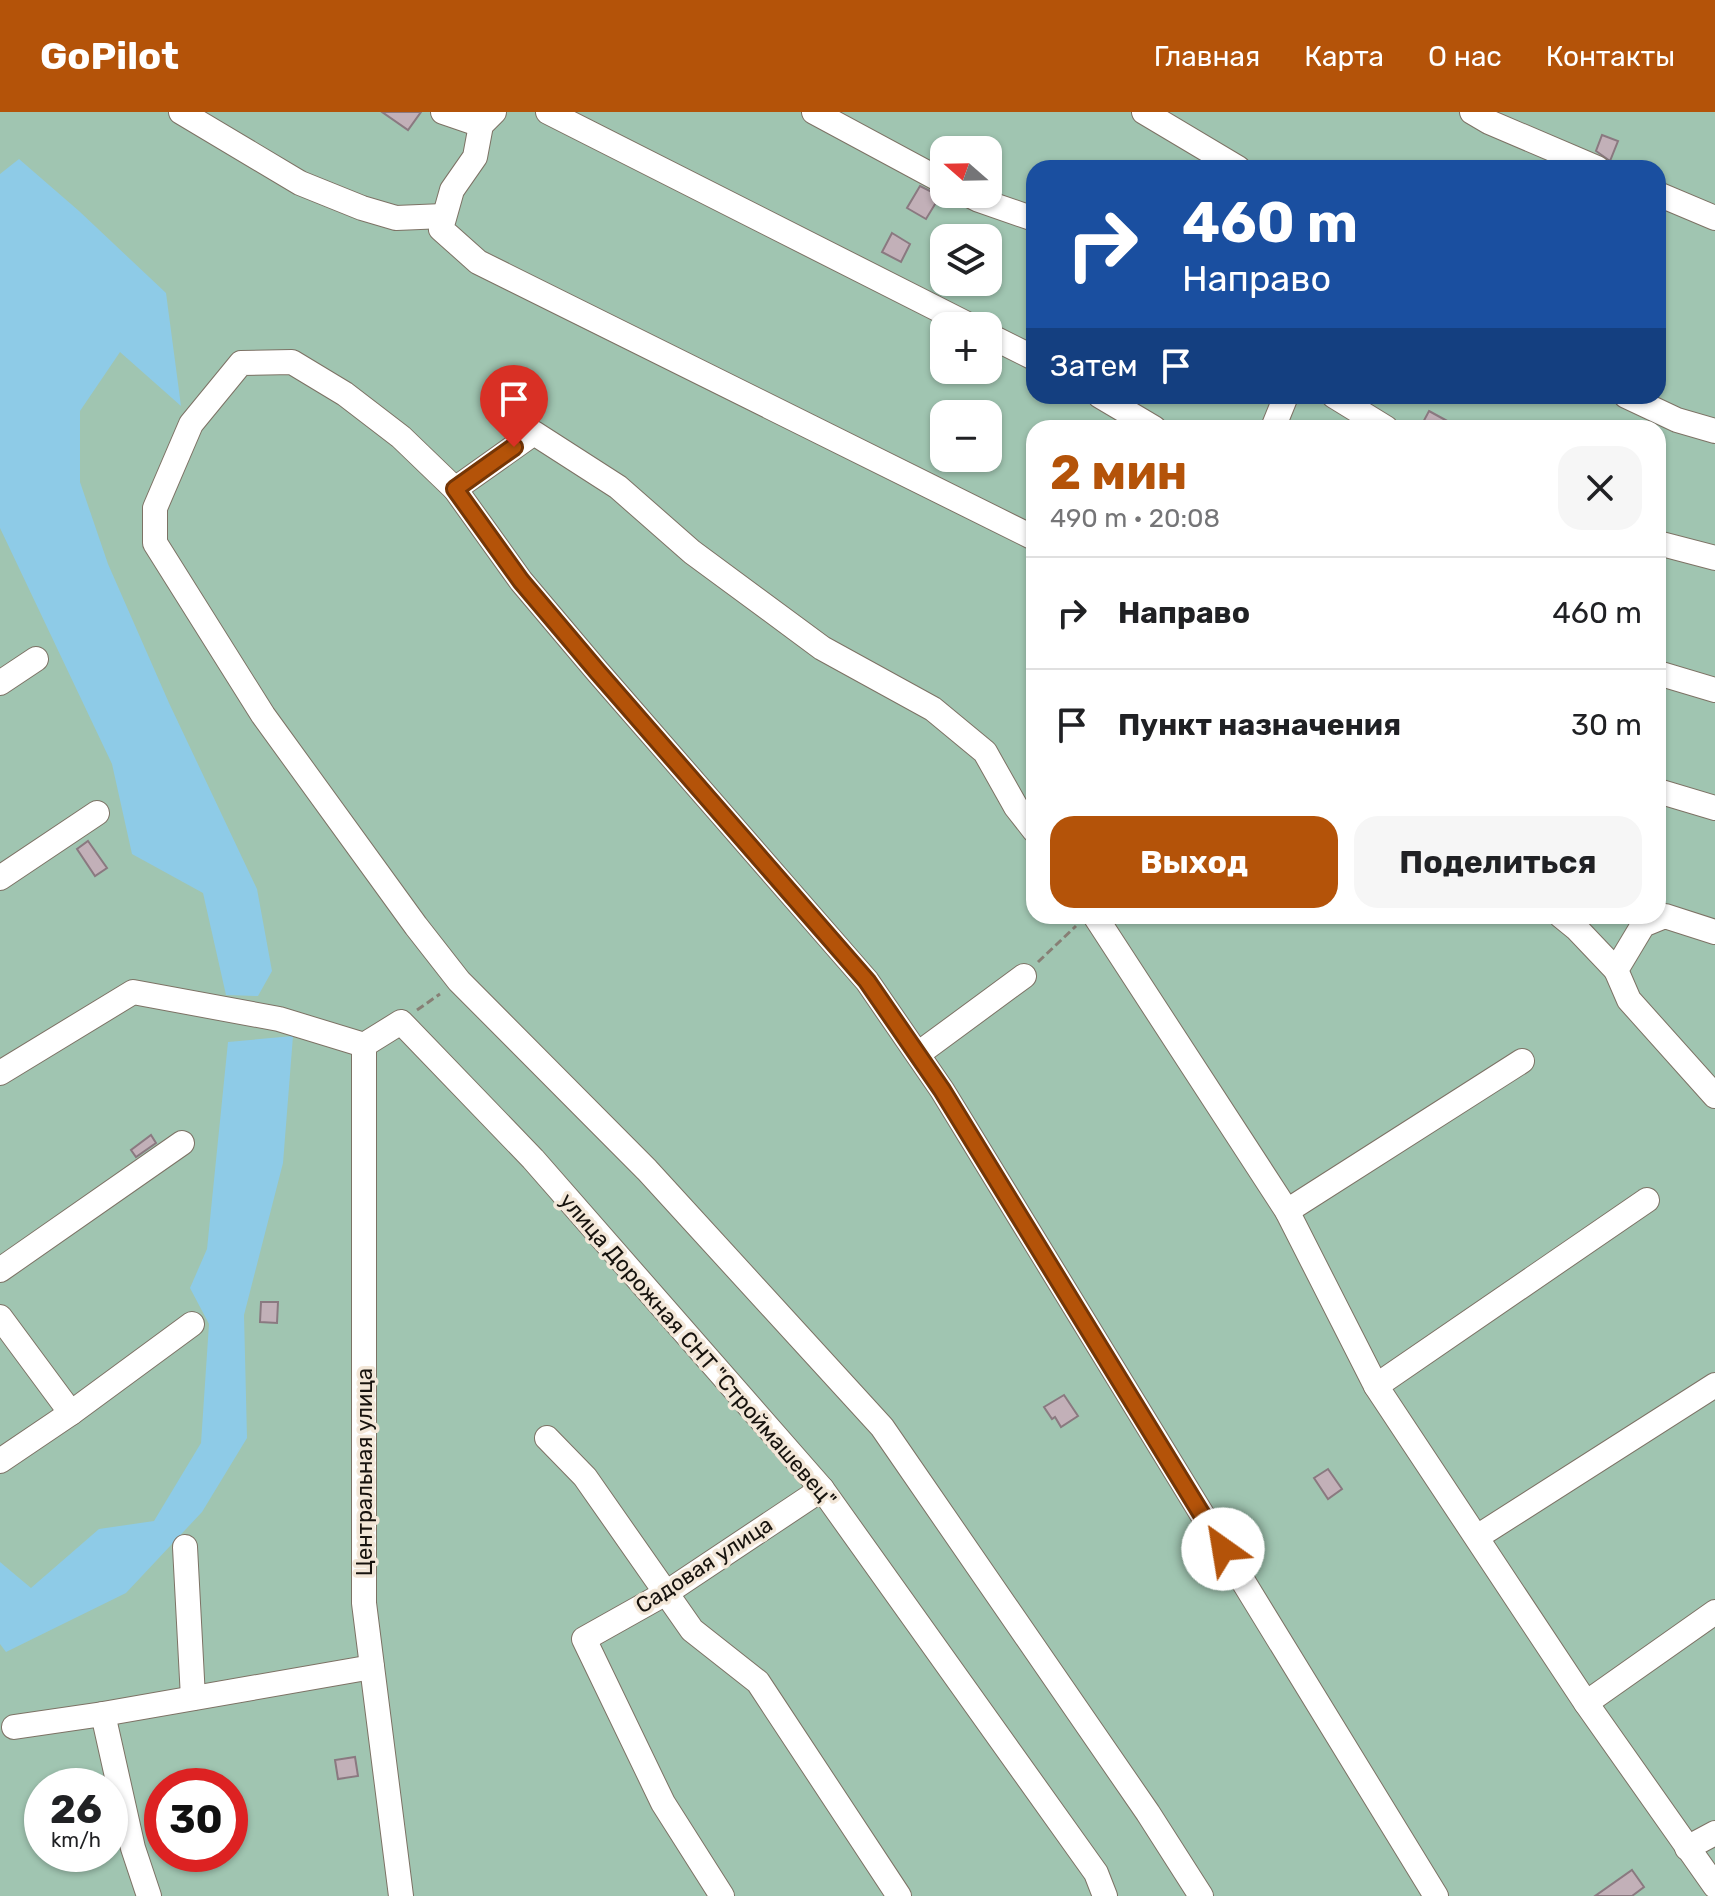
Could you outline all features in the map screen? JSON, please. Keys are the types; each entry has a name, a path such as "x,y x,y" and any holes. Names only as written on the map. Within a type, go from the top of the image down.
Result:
{"street":[{"path":"181,112 300,183 362,208 396,218 444,216"},
{"path":"443,112 487,119 475,157 452,190 441,229 478,262 1026,534"},
{"path":"548,112 943,312"},
{"path":"814,112 930,174"},
{"path":"1144,112 1225,160"},
{"path":"1486,115 1580,160"},
{"path":"1666,197 1715,218"},
{"path":"1002,208 1026,216"},
{"path":"1002,342 1026,354"},
{"path":"1201,1896 1148,1813 882,1427 647,1170 459,981 263,715 155,543 155,508 191,424 241,363 292,362 345,394 390,428 455,489 521,581 867,981 942,1090 1436,1896"},
{"path":"1114,404 1140,420"},
{"path":"1347,404 1373,420"},
{"path":"1643,404 1677,420 1715,431"},
{"path":"455,489 534,433 618,487 692,552 822,648 933,709 985,752 1026,820"},
{"path":"1666,545 1715,558"},
{"path":"0,683 36,659"},
{"path":"1666,675 1715,690"},
{"path":"1666,793 1715,808"},
{"path":"0,878 97,813"},
{"path":"1666,916 1715,932"},
{"path":"1088,924 1287,1211 1376,1386 1586,1703 1715,1886"},
{"path":"1571,924 1616,970 1629,1000 1715,1096"},
{"path":"1616,970 1645,924"},
{"path":"918,1054 1024,976"},
{"path":"0,1073 133,992 279,1019 364,1045 401,1022"},
{"name":"улица Дорожная СНТ \"Строймашевец\"","path":"401,1022 533,1159 822,1489 1096,1873 1105,1896"},
{"name":"Центральная улица","path":"364,1045 364,1603 401,1896"},
{"path":"1287,1211 1522,1061"},
{"path":"0,1270 182,1143"},
{"path":"1376,1386 1647,1200"},
{"path":"0,1317 71,1413"},
{"path":"0,1461 192,1324"},
{"path":"1477,1537 1715,1385"},
{"path":"547,1438 585,1477 692,1630 758,1682 899,1896"},
{"name":"Садовая улица","path":"722,1896 663,1803 584,1639 666,1593 822,1489"},
{"path":"185,1547 193,1698"},
{"path":"1586,1703 1715,1612"},
{"path":"14,1727 372,1667"},
{"path":"103,1714 133,1848 149,1896"},
{"path":"1687,1848 1715,1833"}],"path":[{"path":"1024,976 1083,924"},
{"path":"401,1022 459,981"}],"green space":[{"path":"0,112 1715,112 1715,1896 0,1896"}],"water":[{"path":"19,159 166,293 181,406 120,352 80,411 80,482 108,564 169,703 257,889 272,971 258,996 226,995 203,893 132,854 112,764 0,528 0,174"},
{"path":"293,1036 283,1163 244,1315 247,1438 202,1512 126,1593 6,1652 0,1644 0,1562 31,1588 99,1529 154,1521 201,1443 209,1324 190,1288 207,1249 228,1042"}],"building":[{"path":"382,112 421,112 408,130"},
{"path":"1602,135 1618,141 1610,160 1596,151"},
{"path":"920,186 930,191 930,208 933,208 926,219 907,208"},
{"path":"892,233 910,244 901,262 882,252"},
{"path":"1429,411 1445,420 1424,420"},
{"path":"88,841 107,868 95,876 77,849"},
{"path":"151,1135 156,1143 136,1157 131,1150"},
{"path":"261,1302 278,1302 277,1323 260,1322"},
{"path":"1064,1395 1078,1416 1061,1427 1044,1407"},
{"path":"1328,1469 1342,1489 1328,1499 1314,1478"},
{"path":"355,1757 358,1776 338,1779 335,1760"},
{"path":"1632,1870 1644,1887 1632,1896 1595,1896"}],"route":[{"path":"514,447 455,489 521,581 867,981 942,1090 1223,1549"}]}
